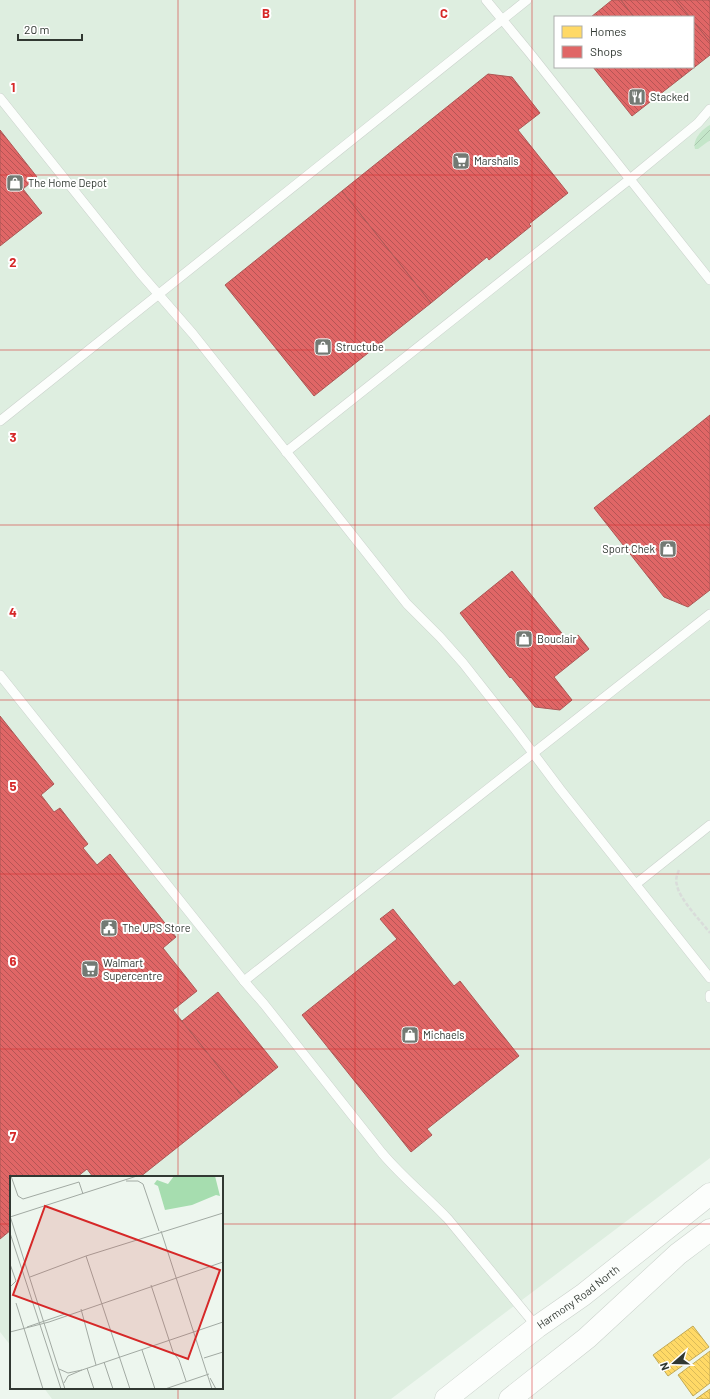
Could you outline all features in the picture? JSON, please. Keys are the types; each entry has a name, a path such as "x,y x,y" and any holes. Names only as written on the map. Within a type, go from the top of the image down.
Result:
{"main road":[{"name":"Harmony Road North","path":"446,1399 710,1194"},
{"path":"510,1399 587,1338 678,1254 710,1230"}],"lane":[{"path":"486,0 710,280"},
{"path":"0,421 527,0"},
{"path":"0,98 140,273 188,329 407,604 440,637 463,663 516,729 560,789 710,978"},
{"path":"286,452 630,179 698,123 710,109"},
{"path":"244,981 710,614"},
{"path":"0,675 382,1153 398,1171 448,1219 537,1327"},
{"path":"636,884 710,825"}],"path":[{"path":"681,866 676,882 678,890 684,901 710,933"}],"shaded area":[{"path":"0,0 710,0 710,1158 391,1399 52,1399 45,1389 223,1389 223,1176 10,1176 10,1345 0,1332"}],"green space":[{"path":"710,125 710,140 698,149 695,149 694,146 698,135"}],"building: Homes":[{"path":"693,1326 709,1347 668,1376 653,1355"},
{"path":"710,1351 710,1383 693,1396 678,1375"},
{"path":"710,1389 710,1399 696,1399"}],"building: Shops":[{"path":"612,0 621,0 633,16 592,16"},
{"path":"621,0 676,0 689,16 633,16"},
{"path":"676,0 710,0 710,42 694,22 694,16 689,16"},
{"path":"694,22 710,42 710,55 694,68"},
{"name":"Stacked","path":"594,68 675,68 682,77 632,116"},
{"path":"675,68 693,68 682,77"},
{"name":"Marshalls","path":"488,74 512,77 540,113 518,130 568,193 529,224 531,226 489,260 487,257 431,303 342,191"},
{"name":"The Home Depot","path":"0,130 37,177 23,189 42,213 0,246"},
{"path":"342,191 431,303 314,396 225,285"},
{"name":"Sport Chek","path":"710,415 710,590 688,607 664,597 594,508"},
{"name":"Bouclair","path":"512,571 569,642 578,635 589,649 554,677 572,700 560,710 535,707 511,677 510,678 460,613"},
{"name":"Walmart Supercentre","path":"0,716 54,784 41,795 54,812 60,808 88,844 83,848 97,865 110,854 176,937 163,948 197,991 173,1010 242,1096 141,1176 92,1176 87,1169 78,1176 10,1176 10,1231 0,1239"},
{"name":"Michaels","path":"393,909 454,986 460,981 519,1056 427,1129 432,1135 411,1152 302,1015 397,939 380,919"},
{"path":"218,992 278,1067 242,1096 182,1021"}],"place":[{"name":"Stacked","path":"637,97"},
{"name":"Marshalls","path":"461,161"},
{"name":"The Home Depot","path":"15,183"},
{"name":"Structube","path":"323,347"},
{"name":"Sport Chek","path":"668,549"},
{"name":"Bouclair","path":"524,639"},
{"name":"The UPS Store","path":"109,928"},
{"name":"Walmart Supercentre","path":"90,969"},
{"name":"Michaels","path":"410,1035"}]}
